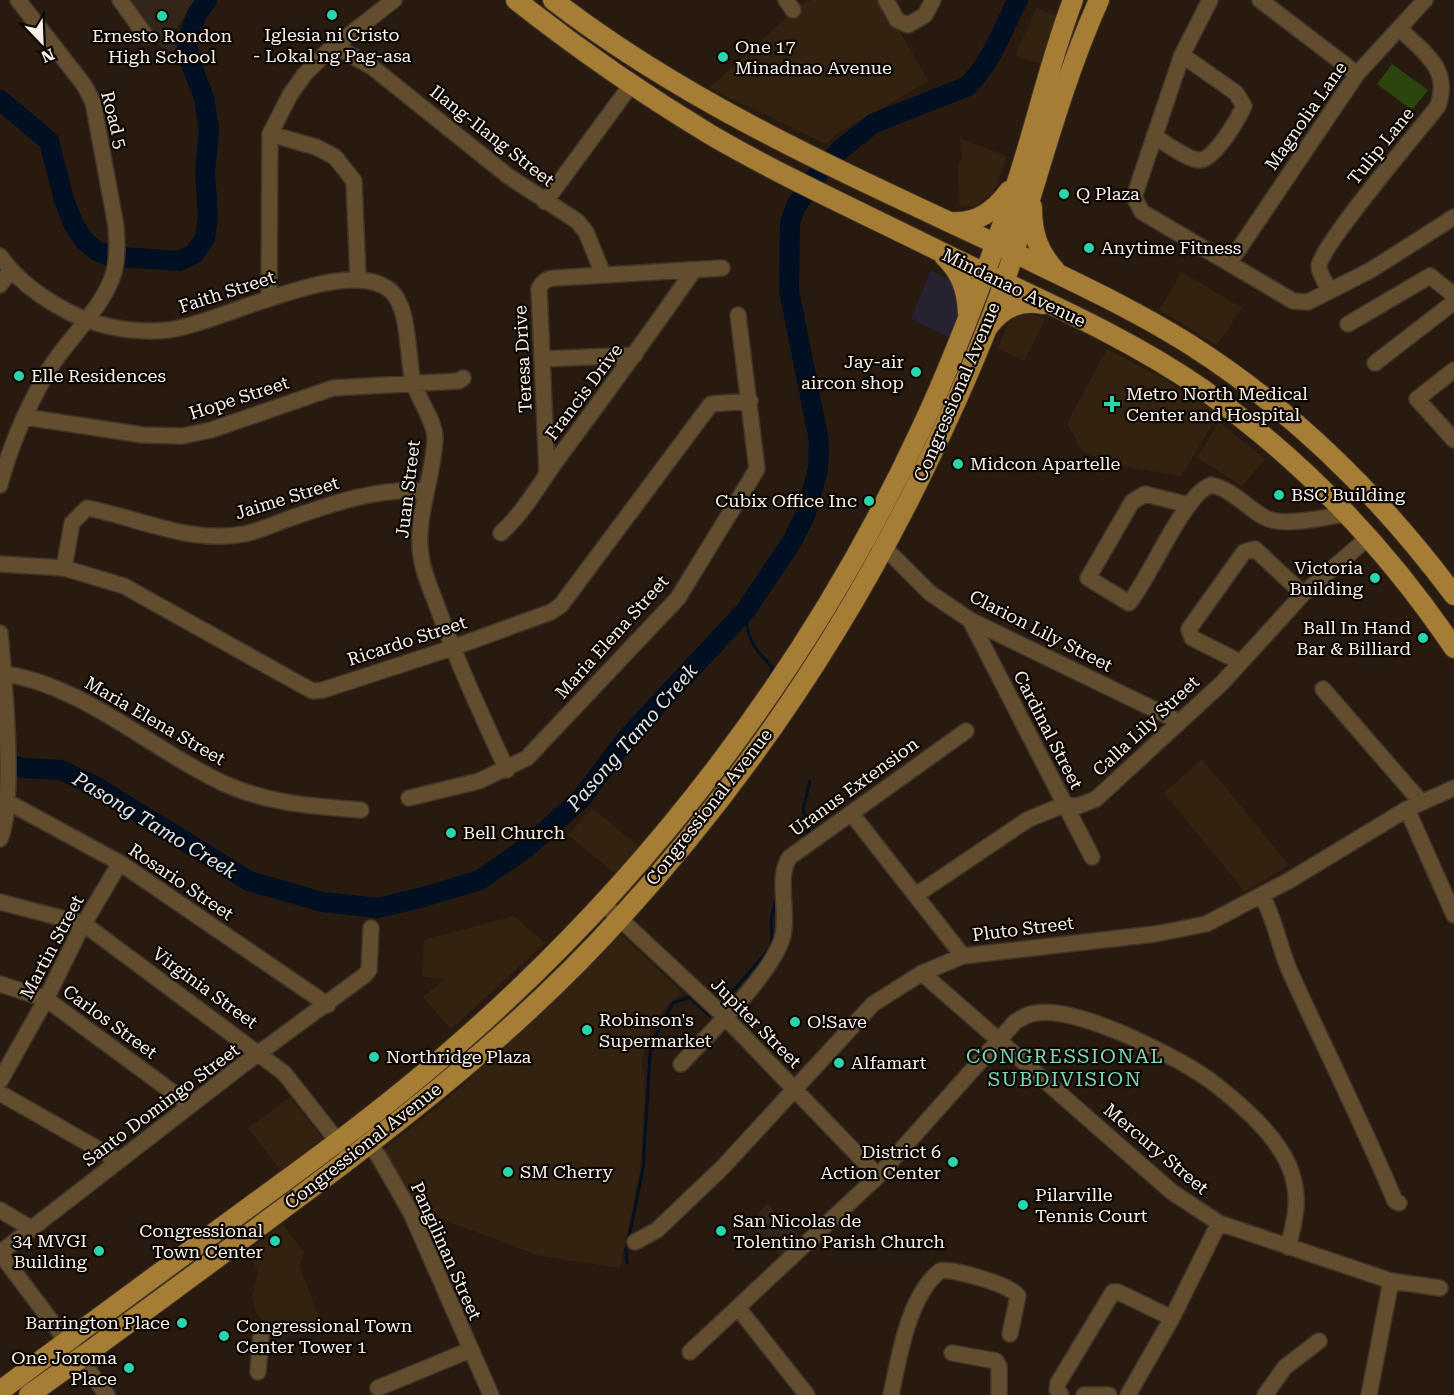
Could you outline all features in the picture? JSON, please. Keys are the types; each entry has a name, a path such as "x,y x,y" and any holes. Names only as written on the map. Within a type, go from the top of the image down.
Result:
{"main road":[{"name":"Mindanao Avenue","path":"516,0 631,85 675,113 796,180 1134,347 1201,388 1269,440 1349,513 1396,567 1454,648"},
{"name":"Mindanao Avenue","path":"553,0 630,56 690,93 815,159 1014,253 1152,322 1260,394 1345,467 1420,549 1454,595"},
{"name":"Congressional Avenue","path":"0,1390 338,1142 456,1046 539,969 681,814 759,711 876,542 935,448 1014,253 1025,182 1054,48 1073,0"},
{"name":"Congressional Avenue","path":"29,1395 370,1144 544,995 620,919 698,827 779,716 838,627 876,542 968,320 994,244 1025,182 1098,0"},
{"path":"675,113 690,93"},
{"path":"949,222 971,221 988,213 1025,182 1035,239 1043,255 1062,277"},
{"path":"935,249 952,264 962,279 967,298 968,320"},
{"path":"983,334 1000,314 1014,305 1032,302 1054,307"},
{"path":"1396,567 1420,549"}],"street":[{"name":"Road 5","path":"18,0 84,85 93,102 116,226 117,246 114,270 85,320"},
{"path":"120,0 146,36"},
{"path":"269,297 270,134 290,95 304,75 335,46 394,0"},
{"path":"886,0 897,20 903,24 917,21 925,15 933,0"},
{"path":"1210,0 1182,54 1134,197 1136,205 1142,212 1293,301 1308,302 1371,270 1454,217"},
{"path":"1260,0 1357,74"},
{"name":"Magnolia Lane","path":"1230,262 1357,74 1425,0"},
{"name":"Tulip Lane","path":"1330,291 1320,272 1322,256 1355,210 1438,106 1443,93 1438,68 1400,29"},
{"name":"Ilang-Ilang Street","path":"335,46 372,67 508,176 577,221 586,232 603,274"},
{"path":"1154,136 1192,159 1205,159 1214,153 1244,106 1236,93 1182,54"},
{"path":"545,202 631,85"},
{"path":"270,134 306,144 335,157 354,181 358,279"},
{"name":"Faith Street","path":"0,256 10,271 44,298 85,320 131,329 168,330 215,318 269,297 358,279 374,281 393,292 402,311 413,382"},
{"name":"Teresa Drive","path":"547,473 544,359 539,289 542,283 547,279 603,274 722,268"},
{"name":"Francis Drive","path":"501,533 519,517 547,473 635,355 694,270"},
{"path":"0,285 10,271"},
{"path":"1348,324 1430,276 1454,295"},
{"path":"1375,363 1454,302"},
{"name":"Maria Elena Street","path":"409,798 461,786 507,770 536,751 678,597 757,469 738,315"},
{"path":"0,485 25,417 49,370 85,320"},
{"path":"544,359 635,355"},
{"path":"1454,369 1417,399 1454,440"},
{"name":"Hope Street","path":"25,417 143,435 182,436 211,430 333,388 459,381 463,378"},
{"name":"Juan Street","path":"413,382 435,435 425,491 422,562 452,648 507,770"},
{"name":"Ricardo Street","path":"0,564 64,568 124,586 313,691 452,648 526,622 561,605 711,404 750,401"},
{"path":"1190,505 1145,494 1139,496 1132,502 1088,578 1129,603 1190,505 1205,487 1211,484 1237,497 1271,521 1310,520 1349,513"},
{"name":"Jaime Street","path":"64,568 72,523 87,508 175,532 211,537 245,534 351,498 404,489 425,491"},
{"name":"Calla Lily Street","path":"916,895 1027,820 1063,805 1078,806 1096,799 1222,683 1303,594 1370,536"},
{"name":"Clarion Lily Street","path":"876,542 930,592 970,620 1180,722"},
{"path":"1240,662 1192,638 1189,629 1244,552 1255,549 1303,594"},
{"name":"Cardinal Street","path":"970,620 1063,805 1092,857"},
{"path":"0,633 6,745 6,801 4,831 0,839"},
{"name":"Maria Elena Street","path":"2,673 28,677 79,699 223,783 277,803 361,810"},
{"path":"1323,689 1421,802"},
{"name":"Uranus Extension","path":"681,1064 760,978 774,958 783,937 786,902 783,876 787,861 966,730"},
{"name":"Pluto Street","path":"635,1242 657,1230 723,1167 873,1004 922,973 963,956 1184,930 1206,924 1262,896 1407,809 1454,788"},
{"name":"Rosario Street","path":"6,801 120,863 328,1005"},
{"path":"1407,809 1454,915"},
{"path":"851,813 963,956"},
{"name":"Martin Street","path":"0,1081 46,999 84,924 120,863"},
{"path":"1262,896 1273,918 1288,967 1321,1041 1369,1139 1395,1201 1399,1203"},
{"name":"Virginia Street","path":"0,902 84,924 284,1073 351,1159"},
{"name":"Jupiter Street","path":"602,902 724,1016 878,1176"},
{"name":"Santo Domingo Street","path":"0,1253 190,1105 328,1005 369,970 370,928"},
{"name":"Mercury Street","path":"922,973 1172,1192 1219,1223 1391,1281 1440,1288"},
{"name":"Carlos Street","path":"0,984 46,999 190,1105"},
{"path":"690,1352 878,1176 1015,1022 1037,1012 1090,1020 1147,1044 1216,1084 1256,1121 1283,1153 1298,1194 1298,1209 1288,1247"},
{"path":"0,1093 119,1161"},
{"name":"Pangilinan Street","path":"356,1128 370,1144 411,1213 491,1395"},
{"path":"0,1210 32,1229"},
{"path":"1128,1395 1172,1318 1219,1223"},
{"path":"0,1253 107,1395"},
{"path":"891,1395 903,1342 916,1302 940,1271 1003,1285 1016,1292 1018,1296 1010,1334"},
{"path":"1369,1395 1391,1281"},
{"path":"1061,1395 1057,1390 1058,1383 1113,1292 1119,1292 1172,1318"},
{"path":"738,1308 807,1395"},
{"path":"258,1372 261,1334"},
{"path":"1265,1395 1285,1367 1319,1341"},
{"path":"378,1388 470,1350"},
{"path":"952,1353 998,1363 999,1395"},
{"path":"1084,1395 1109,1395"}],"shaded area":[{"name":"Ernesto Rondon High School","path":"129,0 196,0 173,33 176,50 163,51"},
{"path":"811,0 881,0 929,81 838,133 826,144 709,88 799,6"},
{"path":"1037,7 1059,18 1039,63 1015,56"},
{"path":"960,138 1007,156 994,192 975,207 959,205 958,164 962,158"},
{"path":"931,270 958,285 963,301 948,337 911,319"},
{"path":"1182,272 1242,308 1217,345 1159,310"},
{"path":"1027,312 1045,319 1025,361 998,348 1007,326 1014,318"},
{"path":"1107,349 1160,377 1219,414 1181,476 1115,465 1082,451 1067,423"},
{"path":"1219,422 1265,459 1242,486 1197,458"},
{"path":"1202,759 1289,865 1245,892 1164,793"},
{"path":"592,808 642,849 618,876 568,835"},
{"path":"514,916 545,943 451,1029 423,997 445,979 422,976 424,940"},
{"path":"619,933 683,993 671,1001 654,1022 642,1058 645,1090 640,1170 620,1268 540,1256 418,1210 383,1150 445,1101 533,1021"},
{"path":"290,1097 323,1139 281,1170 248,1128"},
{"path":"767,1204 801,1238 781,1256 749,1223"},
{"name":"Congressional Town Center","path":"282,1224 304,1252 299,1265 322,1324 281,1339 256,1313 252,1297 258,1272 248,1251"}],"green space":[{"path":"1392,64 1428,90 1412,110 1377,84"}],"waterway":[{"path":"0,100 49,141 64,200 74,225 84,240 95,250 109,256 179,261 194,254 205,238 208,216 205,173 209,129 204,98 189,59 187,40 197,14 207,0"},
{"name":"Pasong Tamo Creek","path":"0,761 23,768 61,770 95,786 249,881 322,902 378,908 420,898 480,880 526,848 581,799 626,739 746,610 793,540 806,513 818,470 819,441 789,290 790,223 796,206 818,174 841,149 874,123 966,87 989,57 1018,0"},
{"path":"746,610 747,628 752,642 773,668 770,677"},
{"path":"801,841 809,832 803,809 810,781"},
{"path":"720,1006 772,946 771,921 776,898"},
{"path":"629,1237 643,1169 650,1055 653,1040 673,1003 689,997 710,1016"},
{"path":"626,1249 627,1263"}],"place":[{"name":"Iglesia ni Cristo - Lokal ng Pag-asa","path":"332,15"},
{"name":"Ernesto Rondon High School","path":"162,16"},
{"name":"One 17 Minadnao Avenue","path":"723,57"},
{"name":"Q Plaza","path":"1064,194"},
{"name":"Anytime Fitness","path":"1089,248"},
{"name":"Jay-air aircon shop","path":"916,372"},
{"name":"Elle Residences","path":"19,376"},
{"name":"Metro North Medical Center and Hospital","path":"1112,404"},
{"name":"Midcon Apartelle","path":"958,464"},
{"name":"BSC Building","path":"1279,495"},
{"name":"Cubix Office Inc","path":"869,501"},
{"name":"Victoria Building","path":"1375,578"},
{"name":"Ball In Hand Bar & Billiard","path":"1423,638"},
{"name":"Bell Church","path":"451,833"},
{"name":"O!Save","path":"795,1022"},
{"name":"Robinson's Supermarket","path":"587,1030"},
{"name":"Northridge Plaza","path":"374,1057"},
{"name":"Alfamart","path":"839,1063"},
{"name":"District 6 Action Center","path":"953,1162"},
{"name":"SM Cherry","path":"508,1172"},
{"name":"Pilarville Tennis Court","path":"1023,1205"},
{"name":"San Nicolas de Tolentino Parish Church","path":"721,1231"},
{"name":"Congressional Town Center","path":"275,1241"},
{"name":"34 MVGI Building","path":"99,1251"},
{"name":"Barrington Place","path":"182,1323"},
{"name":"Congressional Town Center Tower 1","path":"224,1336"},
{"name":"One Joroma Place","path":"129,1368"}],"district":[{"name":"CONGRESSIONAL SUBDIVISION","path":"1065,1068"}]}
